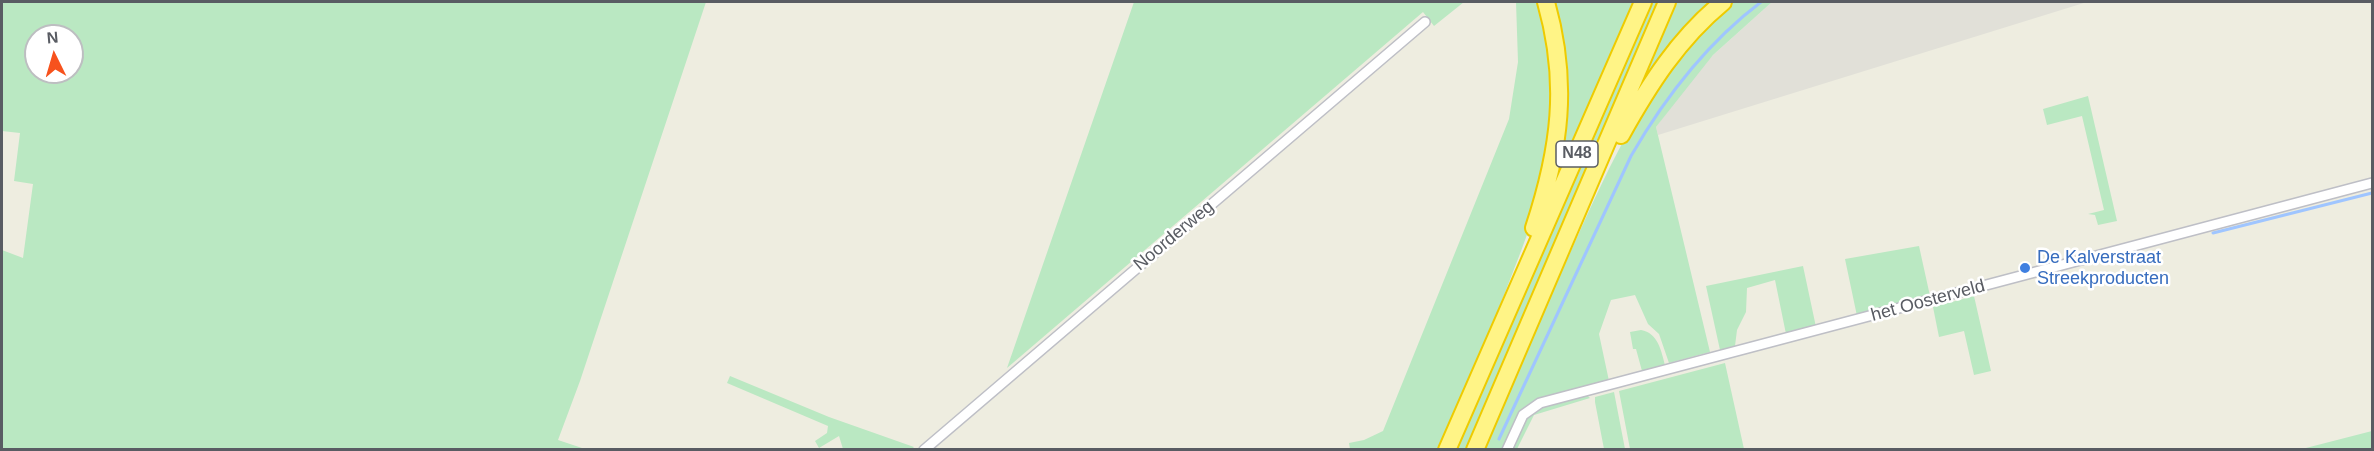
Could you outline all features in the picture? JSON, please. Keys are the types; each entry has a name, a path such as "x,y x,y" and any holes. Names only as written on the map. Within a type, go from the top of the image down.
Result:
{"highway":[{"path":"1510,307 1551,171 1559,124 1559,59 1546,2"},
{"name":"N48","path":"1447,450 1643,2"},
{"name":"N48","path":"1475,450 1667,2"},
{"name":"N48","path":"1583,201 1658,71 1690,32 1724,2"}],"street":[{"name":"Noorderweg","path":"924,450 1425,22"},
{"name":"het Oosterveld","path":"1507,450 1523,415 1540,403 2373,183"}],"shaded area":[{"path":"1772,2 2087,2 1658,135 1656,127 1694,75"}],"green space":[{"path":"2,2 706,2 580,381 558,440 585,449 2,449 2,250 23,258 33,184 14,181 20,133 2,131"},
{"path":"1134,2 1464,2 1434,26 1423,12 1007,368"},
{"path":"1516,2 1538,2 1548,48 1554,96 1551,147 1525,241 1503,299 1439,449 1350,449 1349,443 1364,440 1383,431 1509,119 1518,62"},
{"path":"1552,2 1633,2 1562,171 1547,213 1554,182"},
{"path":"1645,2 1660,2 1469,449 1451,450"},
{"path":"1675,2 1715,2 1625,118"},
{"path":"1732,2 1772,2 1713,55 1656,127 1710,352 1669,363 1659,334 1648,324 1635,295 1611,300 1599,334 1609,381 1535,402 1504,449 1483,450 1618,150 1637,117 1679,55 1704,27"},
{"path":"2088,96 2117,221 2098,225 2095,215 2088,214 2104,210 2082,116 2047,125 2043,109"},
{"path":"1919,246 1930,296 1857,316 1845,259"},
{"path":"1803,266 1816,327 1786,334 1775,280 1747,288 1746,312 1737,330 1735,346 1720,350 1706,286"},
{"path":"1974,296 1991,371 1974,375 1964,331 1939,337 1933,307"},
{"path":"1641,330 1655,338 1665,365 1642,371 1636,349 1633,349 1630,332"},
{"path":"1725,363 1744,449 1630,449 1619,391"},
{"path":"730,376 829,417 914,447 911,450 843,449 839,436 819,448 815,441 827,433 828,426 727,383"},
{"path":"1614,392 1625,449 1604,449 1595,397"},
{"path":"1587,395 1590,398 1534,415 1517,449 1509,450 1526,416 1533,408"},
{"path":"2372,431 2372,449 2302,449"}],"waterway":[{"path":"1499,439 1631,156 1644,134 1688,72 1723,35 1761,2"},
{"path":"2213,233 2372,193"}],"place":[{"name":"De Kalverstraat Streekproducten","path":"2025,268"}]}
